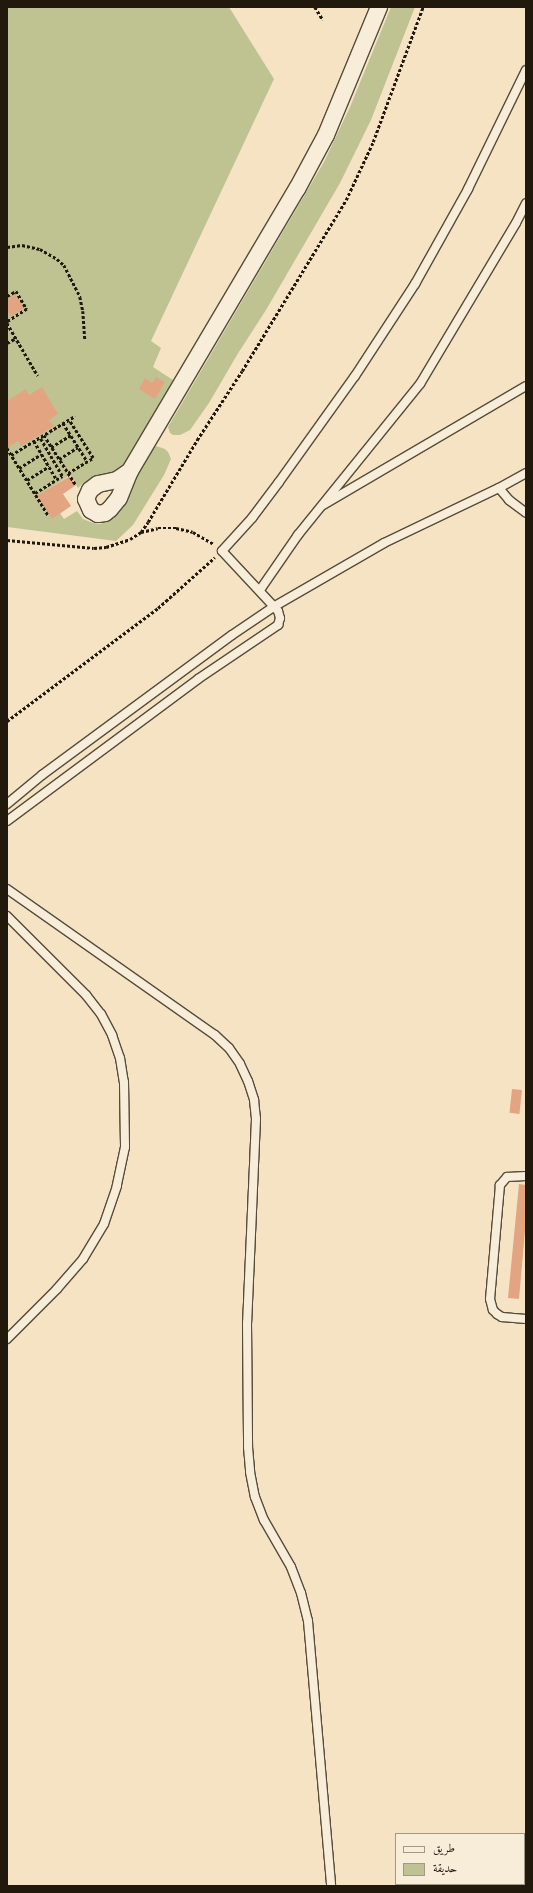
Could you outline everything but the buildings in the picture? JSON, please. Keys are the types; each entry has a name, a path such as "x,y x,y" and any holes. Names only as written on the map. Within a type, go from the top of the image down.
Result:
{"street":[{"path":"130,471 117,480 94,487 87,495 86,499 88,507 94,512 101,514 108,512 124,490 130,471 312,162 338,107 379,7"}],"lane":[{"path":"7,821 198,678 278,625 280,618 275,606 222,551 252,518 279,482 355,376 415,284 468,189 526,70"},
{"path":"260,590 278,562 318,508 420,384 516,223 526,203"},
{"path":"318,508 526,386"},
{"path":"7,804 42,775 227,639 275,606 384,543 499,488 526,473"},
{"path":"499,488 509,500 526,513"},
{"path":"7,889 215,1035 229,1048 240,1064 248,1081 254,1100 256,1119 247,1323 248,1447 250,1472 255,1497 264,1520 291,1566 301,1593 308,1621 331,1886"},
{"path":"7,916 86,994 101,1014 112,1035 120,1058 124,1082 125,1147 117,1186 104,1224 83,1259 57,1289 7,1339"},
{"path":"526,1176 507,1177 500,1185 490,1299 493,1310 502,1317 526,1319"}],"path":[{"path":"314,7 323,20"},
{"path":"141,532 156,512 197,440 242,371 349,194 373,142 423,7"},
{"path":"7,246 22,245 40,249 57,258 64,266 80,297 83,311 85,340"},
{"path":"7,296 16,290 27,309 7,322 38,376"},
{"path":"7,343 16,338"},
{"path":"11,455 75,416"},
{"path":"68,420 92,458 68,473"},
{"path":"63,423 87,461"},
{"path":"44,435 86,499"},
{"path":"51,447 71,435"},
{"path":"35,494 62,476 40,438"},
{"path":"34,441 57,480"},
{"path":"7,448 48,514"},
{"path":"59,459 78,448"},
{"path":"19,468 41,454"},
{"path":"26,480 49,466"},
{"path":"7,540 94,548 118,544 141,532 158,528 176,528 209,540 222,551 158,608 7,721"}],"green space":[{"path":"7,7 229,7 274,79 151,341 161,348 153,367 176,382 124,468 117,474 93,479 83,483 78,488 70,475 37,497 52,518 60,513 64,519 77,511 83,519 93,523 100,524 109,521 128,494 151,451 156,446 165,449 171,459 164,475 133,525 116,541 7,527"},
{"path":"391,7 415,7 371,120 340,183 266,310 237,355 209,403 190,430 180,435 173,435 170,433 168,427 324,162 350,107"}]}
